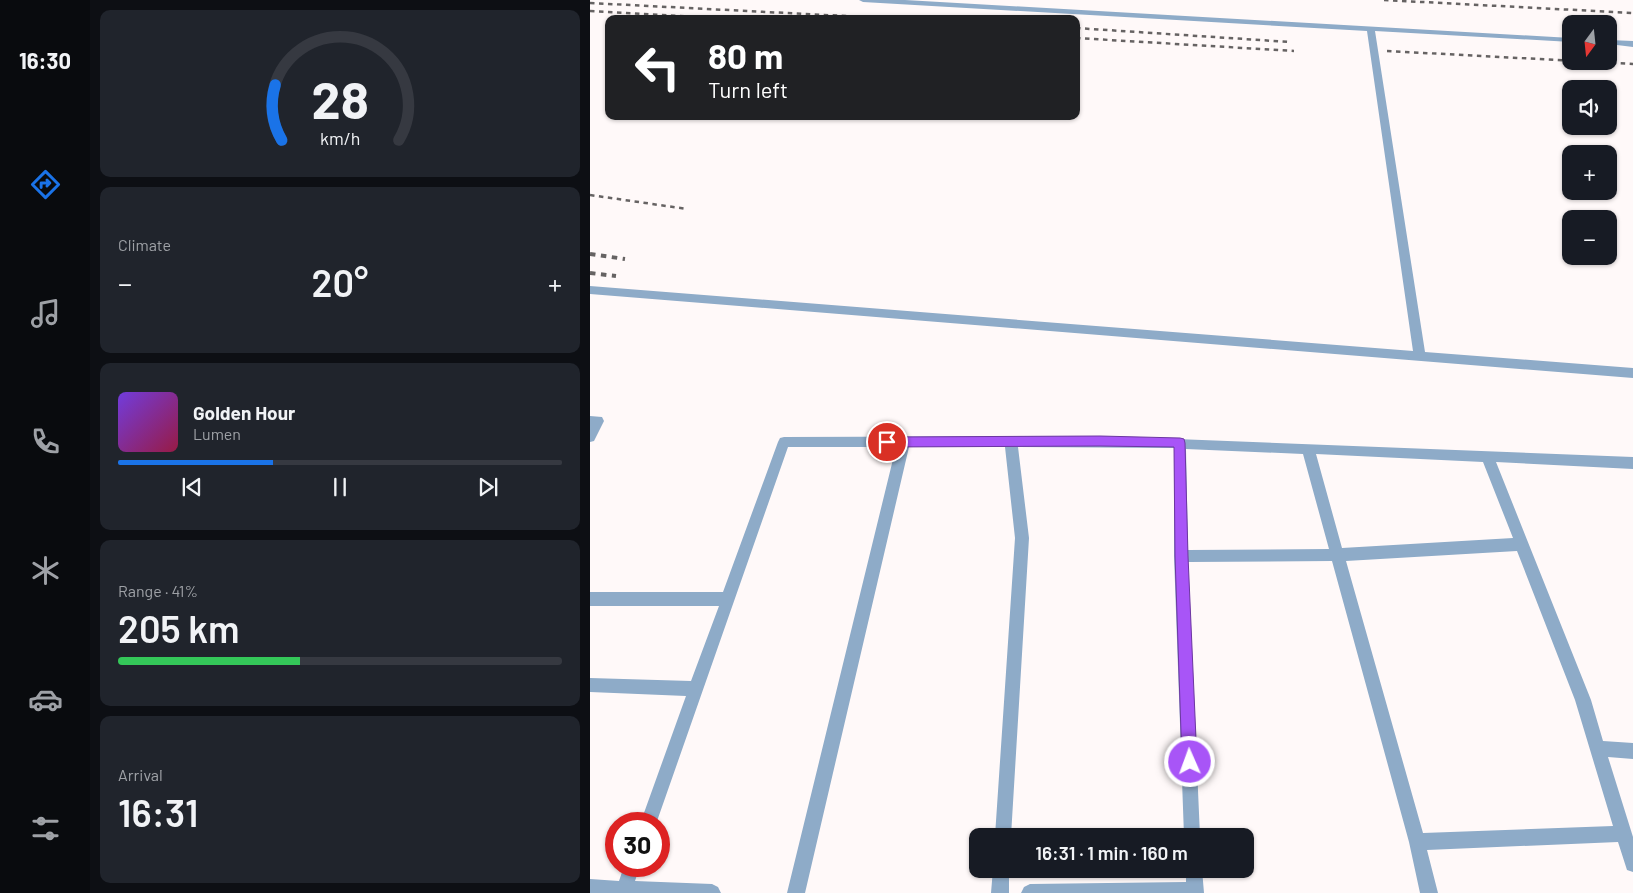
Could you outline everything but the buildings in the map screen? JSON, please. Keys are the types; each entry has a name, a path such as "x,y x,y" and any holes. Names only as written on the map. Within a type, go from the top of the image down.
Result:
{"street":[{"path":"863,0 1562,40"},
{"path":"1371,29 1420,356"},
{"path":"1618,43 1633,44"},
{"path":"590,290 1633,373"},
{"path":"590,421 598,421 590,437"},
{"path":"652,812 784,442 1180,443 1633,463"},
{"path":"796,893 904,442"},
{"path":"1004,828 1022,538 1011,442"},
{"path":"1180,443 1181,556 1192,828"},
{"path":"1308,449 1417,842 1429,893"},
{"path":"1487,456 1583,700 1633,864"},
{"path":"1181,556 1338,555 1522,544"},
{"path":"590,599 728,599"},
{"path":"590,685 696,689"},
{"path":"1598,749 1633,751"},
{"path":"1417,842 1624,834"},
{"path":"624,891 628,877"},
{"path":"1000,893 1001,878"},
{"path":"1030,893 1195,892 1194,878"},
{"path":"590,888 624,891 712,893"}],"railway":[{"path":"1384,0 1633,13"},
{"path":"590,3 826,15"},
{"path":"590,11 662,15"},
{"path":"1080,28 1290,42"},
{"path":"1080,38 1294,51"},
{"path":"1387,51 1633,64"},
{"path":"590,195 687,209"},
{"path":"590,254 625,259"},
{"path":"590,273 616,276"}],"route":[{"path":"887,442 1100,441 1180,443 1181,556 1190,762"}]}
